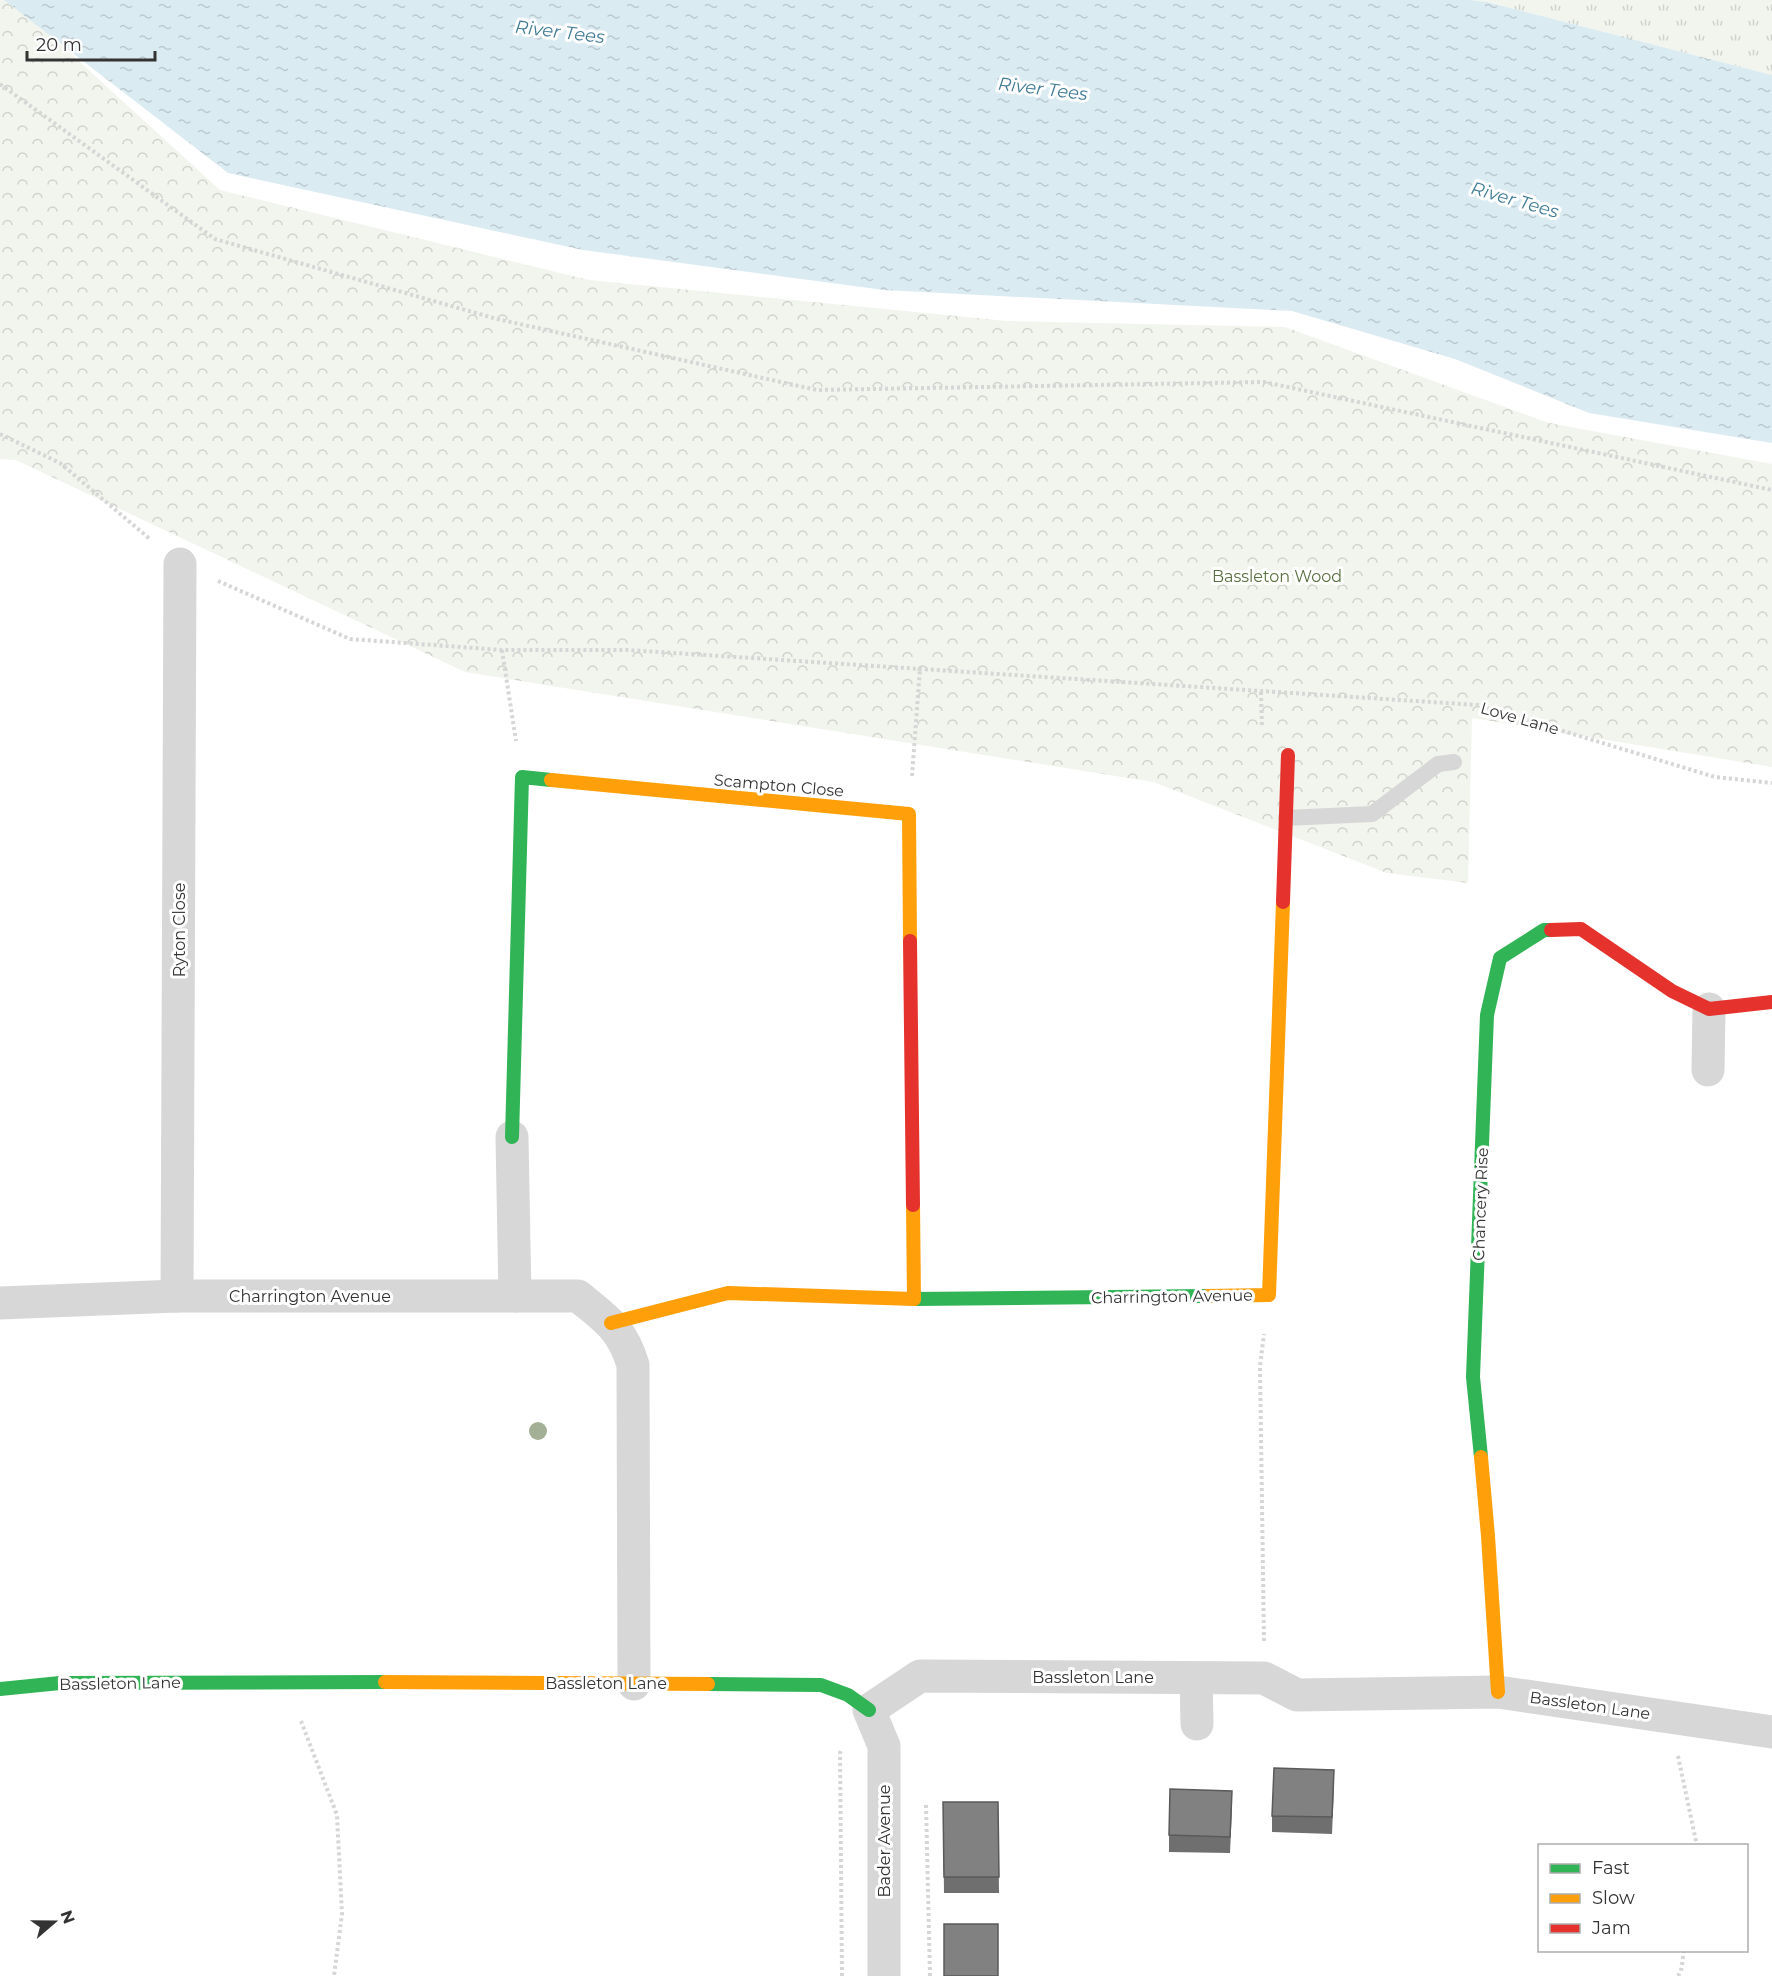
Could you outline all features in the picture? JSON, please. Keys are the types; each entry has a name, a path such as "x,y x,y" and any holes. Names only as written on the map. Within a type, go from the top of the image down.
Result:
{"street":[{"name":"Ryton Close","path":"177,1296 180,564"},
{"name":"Charrington Avenue","path":"611,1323 728,1293 914,1299 1269,1295 1288,755"},
{"name":"Scampton Close","path":"522,777 909,814"},
{"path":"515,1296 512,1137 522,777"},
{"path":"909,814 914,1299"},
{"name":"Chancery Rise","path":"1498,1692 1488,1536 1473,1377 1487,1015 1500,958 1544,930 1581,929 1672,991 1709,1009"},
{"path":"1708,1070 1709,1009 1772,1002"},
{"name":"Charrington Avenue","path":"0,1303 177,1296 578,1296 611,1323 627,1346 633,1365 634,1684"},
{"name":"Bassleton Lane","path":"0,1689 60,1683 285,1681 820,1685 848,1695 869,1710 920,1676 1264,1678 1297,1695 1498,1692 1772,1732"},
{"path":"1196,1678 1197,1724"},
{"name":"Bader Avenue","path":"869,1710 884,1746 884,1976"}],"lane":[{"path":"1286,818 1372,814 1438,764 1454,762"}],"path":[{"path":"0,84 215,239 497,319 817,390 1264,382 1772,490"},
{"name":"Love Lane","path":"0,434 60,464 180,564 350,639 502,650 628,650 1477,705 1715,777 1772,783"},
{"path":"502,650 522,777"},
{"path":"909,814 920,669"},
{"path":"1264,1678 1260,1366 1269,1295"},
{"path":"285,1681 337,1815 342,1914 334,1976"},
{"path":"1670,1717 1697,1844"},
{"path":"1678,1976 1684,1952"}],"green space":[{"name":"Bassleton Wood","path":"0,0 12,0 220,190 589,280 1007,321 1285,327 1549,423 1772,464 1772,767 1472,718 1468,883 1387,873 1153,782 465,672 16,460 0,459"},
{"path":"1471,0 1772,0 1772,75 1487,2"}],"water":[{"name":"River Tees","path":"4,0 1471,0 1487,2 1772,75 1772,443 1589,413 1455,359 1292,311 884,290 583,250 228,173"}],"building":[{"path":"1274,1768 1334,1770 1332,1817 1272,1816"},
{"path":"1170,1789 1232,1791 1230,1837 1169,1835"},
{"path":"943,1802 998,1802 999,1877 944,1877"},
{"path":"944,1924 998,1924 998,1976 944,1976"}],"traffic: fast":[{"path":"512,1137 522,777 551,780"},
{"path":"1481,1457 1473,1377 1487,1015 1500,958 1544,930 1551,930"},
{"path":"914,1299 1207,1296"},
{"path":"0,1689 60,1683 385,1682"},
{"path":"708,1684 821,1685 848,1695 869,1710"}],"traffic: slow":[{"path":"551,780 909,814 910,941"},
{"path":"1207,1296 1269,1295 1283,902"},
{"path":"913,1205 914,1299"},
{"path":"611,1323 728,1293 914,1299"},
{"path":"1481,1457 1498,1692"},
{"path":"385,1682 708,1684"}],"traffic: jam":[{"path":"1283,902 1288,755"},
{"path":"1551,930 1581,929 1672,991 1709,1009 1772,1002"},
{"path":"910,941 913,1205"}]}
